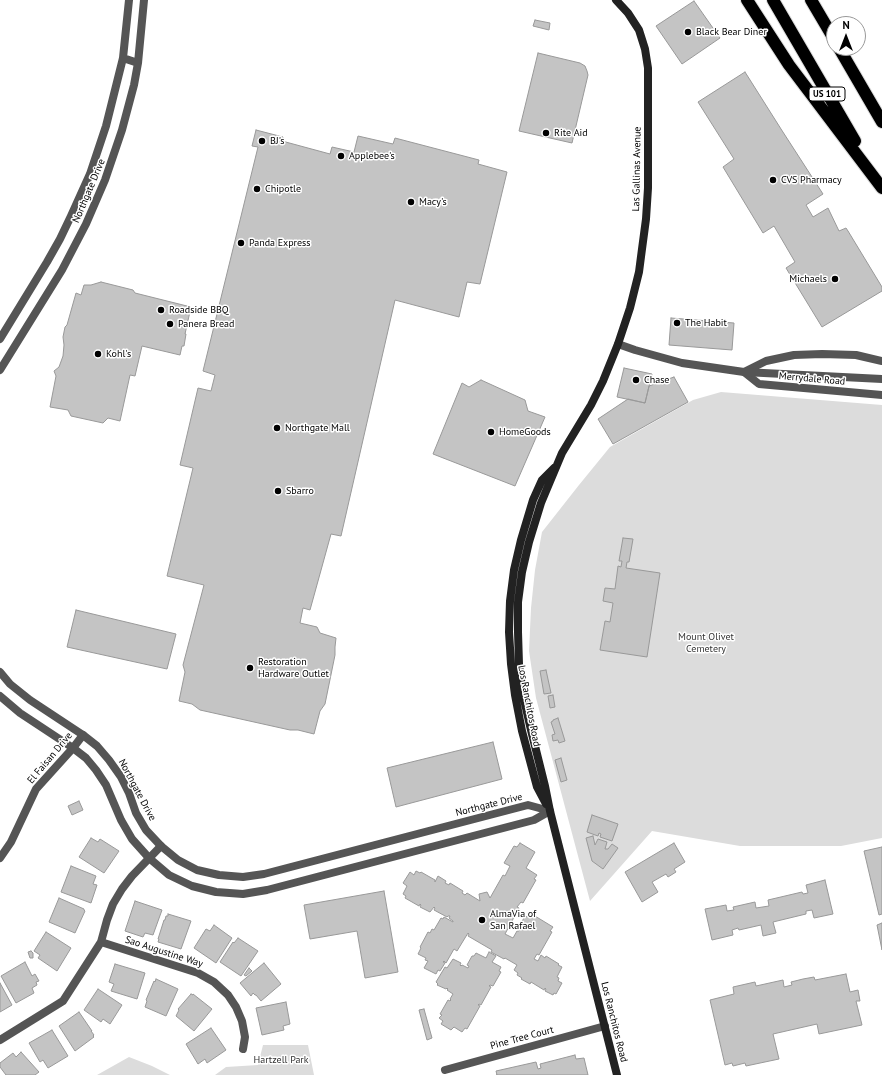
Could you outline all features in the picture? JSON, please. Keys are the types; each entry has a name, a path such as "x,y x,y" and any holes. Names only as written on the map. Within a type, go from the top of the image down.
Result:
{"highway":[{"path":"747,0 789,65 882,188"},
{"name":"US 101","path":"773,0 882,188"},
{"path":"811,0 826,25"},
{"name":"US 101","path":"844,56 882,122"}],"main road":[{"name":"Las Gallinas Avenue","path":"616,0 628,13 639,30 645,49 648,68 648,188 646,220 639,272 630,308 618,344"},
{"name":"Los Ranchitos Road","path":"618,344 603,381 591,405 555,467 541,503 527,550 518,602 519,664 523,695 550,811 604,1026 618,1075"}],"street":[{"name":"Northgate Drive","path":"0,339 47,262 68,222 98,151 106,126 123,58 129,0"},
{"name":"Northgate Drive","path":"0,370 62,270 86,224 105,180 122,130 138,63 144,0"},
{"path":"123,58 138,63"},
{"name":"Merrydale Road","path":"618,344 682,363 744,372 882,378"},
{"name":"Merrydale Road","path":"744,372 766,361 794,356 822,354 856,355 882,361"},
{"name":"Merrydale Road","path":"744,372 759,384 882,395"},
{"name":"Northgate Drive","path":"0,672 10,684 30,700 97,746 121,777 129,793 136,813 146,830 160,846 178,860 197,870 219,875 243,877 264,874 528,805 550,811"},
{"path":"0,696 20,713 86,758 103,780 121,820 132,839 149,858 169,874 192,886 216,892 243,894 267,890 534,820 550,811"},
{"name":"El Faisan Drive","path":"0,858 11,842 36,789 83,735"},
{"path":"0,1040 63,1001 101,942 107,920 122,889 160,846"},
{"name":"Sao Augustine Way","path":"101,942 198,973 214,982 228,995 236,1007 242,1021 245,1037 243,1049"},
{"name":"Pine Tree Court","path":"445,1070 604,1026"}],"green space":[{"name":"Mount Olivet Cemetery","path":"721,392 882,405 882,838 841,846 740,846 652,831 590,901 536,698 529,651 535,570 542,532 610,447 693,400"},
{"name":"Hartzell Park","path":"263,1045 308,1045 314,1075 215,1075 226,1067 258,1065"},
{"path":"129,1057 152,1066 170,1075 97,1075"}],"building":[{"name":"Black Bear Diner","path":"694,1 720,38 682,64 656,26"},
{"path":"535,20 550,23 549,30 533,26"},
{"name":"Rite Aid","path":"538,53 580,63 585,66 587,71 588,75 572,143 519,131"},
{"path":"745,72 823,194 806,205 813,217 828,208 839,231 846,228 882,287 882,291 822,327 786,268 795,262 774,226 763,233 723,167 734,159 698,102"},
{"name":"Northgate Mall","path":"256,130 283,137 282,141 330,154 332,147 354,152 358,136 393,144 395,138 479,160 478,164 507,172 480,284 467,282 459,317 395,300 341,536 331,534 310,610 303,608 300,623 317,627 320,633 336,638 335,655 325,704 320,711 314,734 200,710 192,704 179,701 185,672 183,665 204,585 167,576 193,468 180,465 198,388 211,391 215,375 203,371 258,147 252,146"},
{"path":"101,282 133,290 135,293 191,307 184,346 182,346 180,355 142,346 135,376 130,375 120,421 108,418 103,423 71,416 68,410 50,407 56,376 54,371 59,367 63,356 63,337 65,327 67,325 76,293 81,295 84,285 91,285"},
{"path":"671,318 734,323 732,350 669,345"},
{"name":"Chase","path":"624,368 652,374 645,403 617,397"},
{"path":"674,377 688,402 613,444 598,419 628,399 645,403 649,386"},
{"path":"481,380 525,400 528,411 545,417 515,486 433,454 462,383 469,387"},
{"path":"623,538 633,539 629,562 627,562 626,568 660,573 647,657 600,650 605,621 610,622 613,603 603,601 605,588 615,589 618,566 621,567 622,561 619,561"},
{"path":"76,610 176,634 167,669 67,647"},
{"path":"546,670 551,693 544,694 540,671"},
{"path":"553,695 555,707 550,708 548,696"},
{"path":"558,718 565,741 559,743 558,740 553,741 552,735 555,734 551,722"},
{"path":"493,742 502,779 396,807 387,768"},
{"path":"561,758 567,780 561,782 555,760"},
{"path":"79,801 83,810 72,815 68,806"},
{"path":"592,815 618,824 612,841 600,837 601,834 599,833 598,836 587,832"},
{"path":"593,836 595,845 598,839 607,842 605,849 608,849 612,844 618,848 603,869 592,861 586,838"},
{"path":"91,838 98,842 100,839 119,851 104,873 79,857"},
{"name":"AlmaVia of San Rafael","path":"520,843 535,852 526,868 537,875 534,879 536,880 523,903 521,902 517,907 519,908 505,934 513,938 517,931 519,931 519,927 525,916 527,917 530,913 553,927 550,931 552,932 539,955 537,954 534,959 538,961 541,955 545,958 546,956 562,967 557,977 559,978 558,981 562,983 556,994 554,993 553,995 545,991 545,988 544,990 531,982 530,984 521,979 522,978 517,975 518,973 514,970 517,965 491,952 492,950 468,936 468,933 457,951 454,949 446,963 444,961 443,962 445,963 440,971 438,970 436,974 424,968 428,961 425,960 426,958 418,954 428,932 430,933 432,929 434,930 441,918 443,919 444,917 453,921 449,918 450,916 447,917 434,910 434,907 430,912 420,907 420,904 419,906 405,898 406,896 403,894 407,886 403,883 410,872 414,875 416,871 421,872 435,880 435,882 438,876 446,881 445,883 449,885 450,883 463,891 462,893 465,895 467,893 480,901 479,894 487,892 490,898 510,866 504,863 514,846 517,847"},
{"path":"674,843 685,862 674,869 676,872 668,877 666,874 652,882 658,892 642,902 625,872"},
{"path":"882,847 882,914 879,915 864,851"},
{"path":"71,866 96,876 93,884 97,885 91,903 61,892"},
{"path":"825,880 833,914 814,918 812,910 806,911 806,914 773,922 776,933 763,936 761,925 739,930 738,928 732,930 733,935 712,940 705,909 726,905 727,911 734,910 733,907 755,902 756,908 769,906 768,900 802,892 803,894 808,893 806,885"},
{"path":"384,891 398,972 365,978 357,931 310,939 304,905"},
{"path":"59,898 84,909 85,911 75,933 49,922"},
{"path":"135,901 162,910 153,935 145,933 143,937 125,931"},
{"path":"168,914 191,921 181,949 158,942 164,920"},
{"path":"882,923 882,950 877,925"},
{"path":"214,925 232,938 216,963 194,948 206,929 210,931"},
{"path":"46,932 71,948 57,971 38,958 40,955 34,951"},
{"path":"238,938 258,951 241,976 220,962 233,942 234,943"},
{"path":"31,951 33,953 33,958 30,958 28,952"},
{"name":"AlmaVia of San Rafael","path":"489,952 496,956 492,962 501,967 499,971 501,972 493,986 489,986 491,987 481,1005 478,1005 480,1006 467,1029 465,1028 462,1032 454,1027 451,1030 441,1024 443,1021 439,1018 442,1015 440,1014 448,1000 451,1000 450,999 453,994 447,990 447,988 446,989 437,985 438,984 436,982 445,967 447,968 453,959 461,963 461,966 462,965 468,968 469,966 467,965 472,956 476,953 486,958"},
{"path":"25,962 32,976 35,974 39,981 36,982 37,985 32,988 34,993 16,1003 1,976"},
{"path":"264,963 281,984 261,1001 253,993 251,996 240,983"},
{"path":"115,964 145,973 137,999 111,991 114,984 109,982"},
{"path":"249,968 252,971 246,976 244,975"},
{"path":"846,974 850,992 858,990 860,1001 856,1001 862,1025 819,1034 817,1024 773,1034 779,1059 746,1066 745,1063 733,1066 732,1063 725,1065 710,1000 734,994 733,987 755,982 756,986 783,980 784,987 792,985 791,982 803,979 814,977 815,980"},
{"path":"156,979 178,989 166,1016 145,1007 146,1000"},
{"path":"0,983 12,1005 0,1012"},
{"path":"98,989 122,1005 110,1024 103,1019 101,1022 84,1010"},
{"path":"191,994 212,1009 194,1031 176,1016 179,1010 178,1009"},
{"path":"286,1002 290,1024 283,1026 284,1030 262,1035 256,1008"},
{"path":"424,1009 432,1038 427,1040 419,1010"},
{"path":"79,1012 92,1031 94,1037 75,1051 59,1026"},
{"path":"211,1028 226,1050 207,1063 205,1059 198,1064 186,1044"},
{"path":"52,1030 68,1056 48,1068 43,1060 40,1062 29,1043"},
{"path":"21,1052 39,1072 35,1075 6,1075 0,1067 0,1063 13,1053 16,1057"},
{"path":"575,1055 576,1059 584,1058 588,1075 497,1075 496,1071 536,1062 538,1069 541,1068 540,1064"}],"place":[{"name":"Black Bear Diner","path":"688,32"},
{"name":"Rite Aid","path":"546,133"},
{"name":"BJ's","path":"262,141"},
{"name":"Applebee's","path":"341,156"},
{"name":"CVS Pharmacy","path":"773,180"},
{"name":"Chipotle","path":"257,189"},
{"name":"Macy's","path":"411,202"},
{"name":"Panda Express","path":"241,243"},
{"name":"Michaels","path":"835,279"},
{"name":"Roadside BBQ","path":"161,310"},
{"name":"The Habit","path":"677,323"},
{"name":"Panera Bread","path":"170,324"},
{"name":"Kohl's","path":"98,354"},
{"name":"Chase","path":"636,380"},
{"name":"Northgate Mall","path":"277,428"},
{"name":"HomeGoods","path":"491,432"},
{"name":"Sbarro","path":"278,491"},
{"name":"Restoration Hardware Outlet","path":"250,668"},
{"name":"AlmaVia of San Rafael","path":"482,920"}]}
